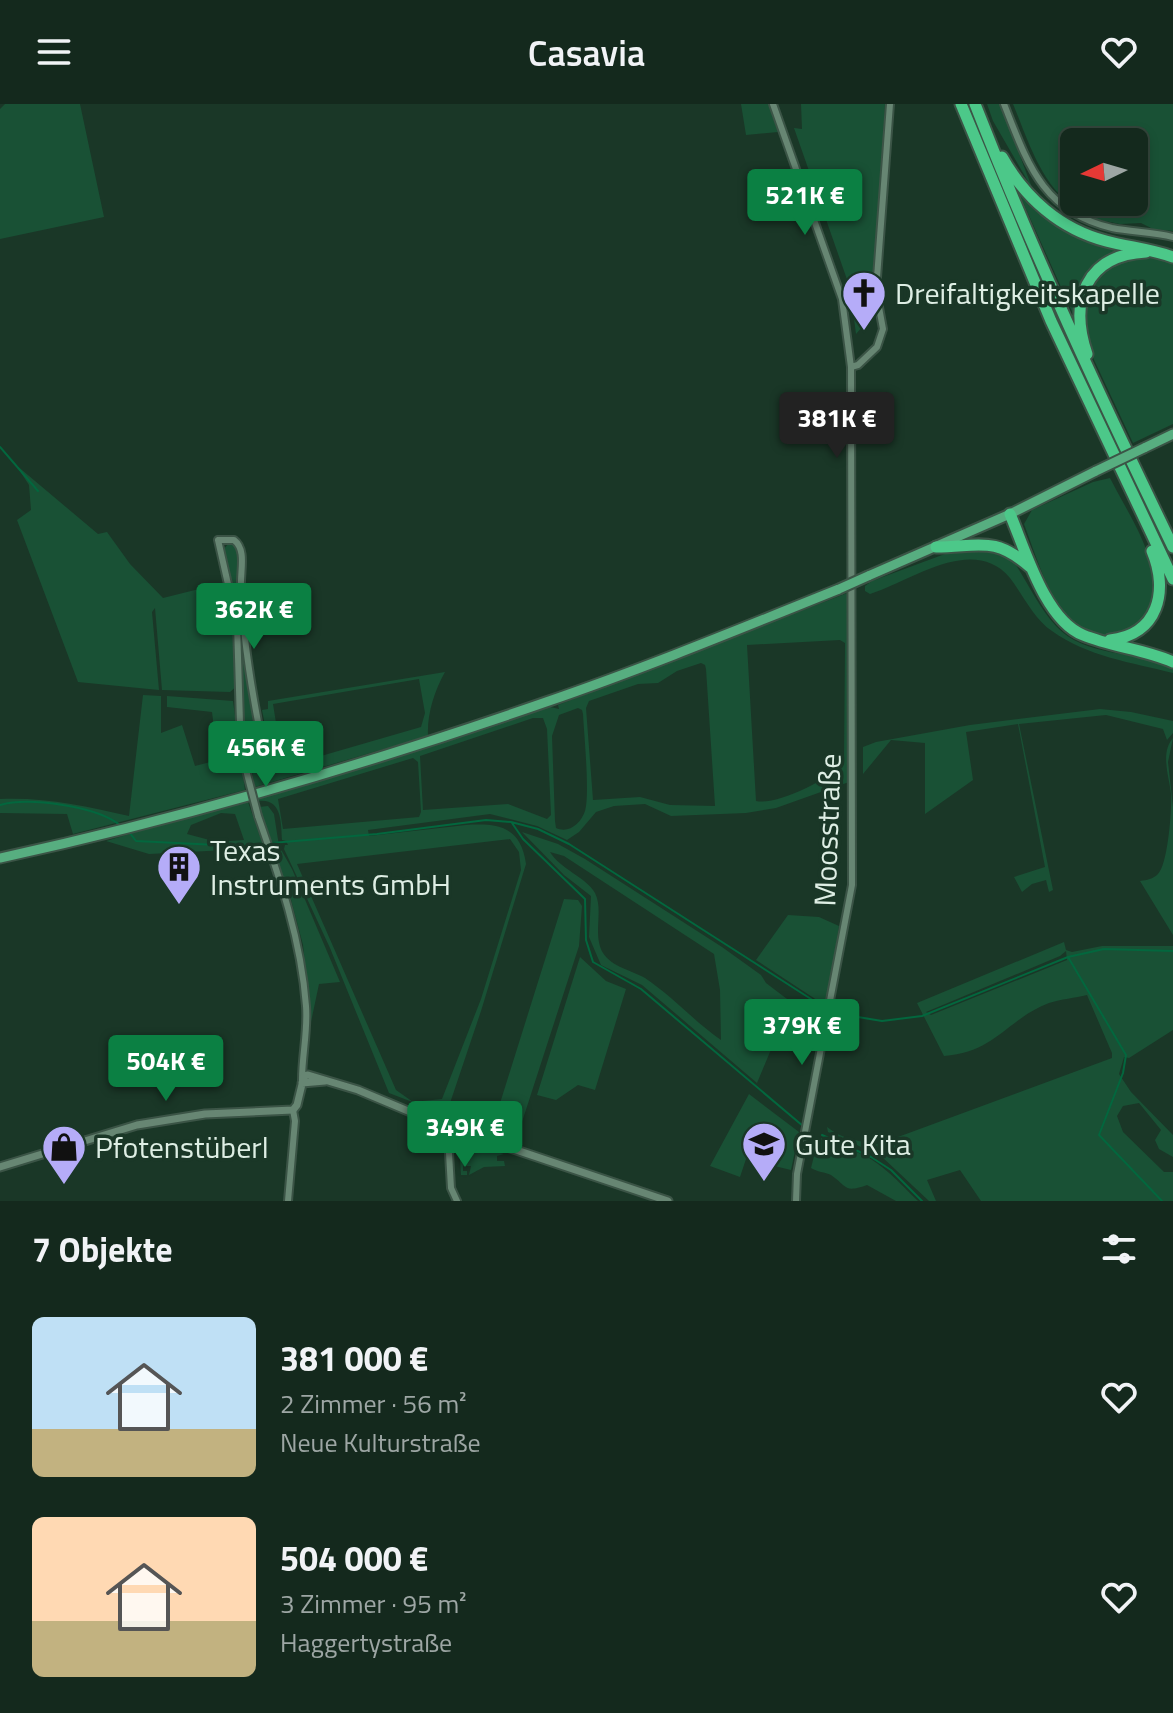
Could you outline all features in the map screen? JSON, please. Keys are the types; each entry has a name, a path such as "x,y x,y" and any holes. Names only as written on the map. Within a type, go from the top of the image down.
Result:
{"highway":[{"path":"961,104 1051,321 1173,579"},
{"path":"975,104 1091,379 1173,547"},
{"path":"980,118 990,127 1014,178 1054,219 1107,242 1173,257"},
{"path":"1091,379 1091,364 1079,320 1087,283 1099,268 1110,261 1125,254 1155,251"},
{"path":"1010,514 1033,571 1062,621 1079,634 1173,662"},
{"path":"1101,641 1123,639 1141,630 1154,614 1161,596 1156,561 1147,540 1146,527"},
{"path":"936,547 986,544 1021,560 1033,571"}],"main road":[{"path":"0,858 133,827 425,743 668,658 936,547 1173,434"}],"street":[{"name":"Moosstraße","path":"773,104 842,299 851,367 852,885 804,1134 795,1185 796,1201"},
{"path":"851,367 858,365 877,347 883,329 876,284 890,104"},
{"path":"1004,104 1033,173 1056,200 1095,223 1173,237"},
{"path":"0,1167 137,1125 205,1114 293,1110 297,1105 307,1021 301,961 294,925 246,770 240,723 237,624 218,540 234,540 242,550 241,587 248,672 263,747"},
{"path":"302,1083 325,1081 358,1090 451,1128 668,1201"},
{"path":"288,1201 295,1121 293,1110"},
{"path":"451,1128 448,1135 451,1188 457,1201"}],"green space":[{"path":"5,104 80,104 104,217 0,239 0,109"},
{"path":"741,104 768,104 778,132 746,135"},
{"path":"801,104 885,104 874,299 876,311 856,334 850,288 794,128 802,129"},
{"path":"987,104 1000,104 1033,190 993,121"},
{"path":"1013,104 1173,104 1173,231 1153,229 1141,223 1120,224 1095,219 1094,216 1148,216 1148,128 1060,128 1060,194 1032,152"},
{"path":"1017,189 1044,214 1070,231 1099,242 1134,248 1109,257 1091,271 1080,290 1074,316"},
{"path":"1147,255 1173,263 1173,424 1133,443 1087,345 1084,297 1101,271 1111,263"},
{"path":"16,465 98,534 107,532 130,564 163,598 223,583 225,597 197,602 202,620 232,616 237,641 238,685 230,692 162,690 155,608 152,612 159,690 78,682 17,520 31,510 29,485"},
{"path":"1110,478 1146,550 1153,575 1153,592 1142,619 1118,634 1104,635 1089,632 1074,623 1057,603 1024,524 1032,510 1093,482"},
{"path":"229,543 235,544 239,550 248,693 259,746 268,741 262,710 268,709 268,701 445,672 432,703 428,736 255,787 244,733 240,627 223,550","holes":["419,679 425,713 421,727 283,767 273,704"]},
{"path":"981,549 1014,562 1044,611 1068,636 1096,649 1159,662 1173,668 1173,673 1110,658 1065,640 1040,620 1010,578 996,566 981,560 947,563 870,594 865,591 865,586 872,581 953,551"},
{"path":"850,592 849,782 776,808 746,813 671,816 645,804 614,806 596,812 579,832 567,840 537,826 490,814 368,830 369,836 489,825 514,835 523,852 526,864 446,1115 389,1093 330,948 284,849 288,845 282,840 279,813 272,803 258,801 257,797 546,706 559,709 558,705","holes":["840,640 845,643 844,764 802,790 765,801 756,801 747,645","701,663 705,665 715,806 670,805 640,797 593,800 586,708 589,701 638,684 658,683 677,671","578,708 582,710 586,764 585,811 581,820 565,830 556,828 555,821 552,736 559,715","533,718 543,718 547,729 551,815 547,819 508,804 423,810 420,756","413,758 418,762 419,817 283,829 278,799","510,839 519,852 521,870 481,999 442,1099 413,1102 396,1090 297,864"]},
{"path":"143,695 161,696 161,733 182,725 195,766 218,760 212,712 167,707 167,696 233,701 245,790 73,834 67,814 0,813 0,799 33,799 129,816"},
{"path":"1100,709 1173,721 1173,733 1167,740 1163,729 1106,715 1019,724 1053,890 1049,892 1046,880 1032,884 1022,892 1014,877 1045,867 1018,724 966,732 973,780 925,814 925,743 891,740 863,774 863,747 876,742 970,725"},
{"path":"1173,738 1168,762 1173,807 1173,935 1140,881 1158,874 1164,859 1171,801 1166,758"},
{"path":"247,799 264,848 149,854 106,841","holes":["221,813 235,814 244,840 217,842 187,834 191,825"]},
{"path":"268,806 274,814 279,846 292,869 340,982 319,984 311,1022 303,945 290,896 259,807"},
{"path":"522,832 558,844 585,859 722,947 761,975 766,983 791,1002 757,1083 642,985 601,965 589,937 591,896 564,875","holes":["550,852 564,856 714,954 720,990 721,1040 655,985 607,958 598,938 595,893"]},
{"path":"564,899 578,900 582,906 579,946 521,1125 496,1116"},
{"path":"788,915 819,917 839,926 826,1006 756,960"},
{"path":"1064,942 1066,950 1072,952 1102,946 1173,946 1173,1030 1129,1058 1124,1057 1119,1074 1131,1092 1173,1135 1173,1157 1159,1149 1155,1140 1161,1130 1139,1103 1123,1106 1117,1116 1123,1132 1164,1172 1173,1172 1173,1201 981,1201 960,1170 927,1180 936,1201 929,1201 881,1156 828,1132 827,1127 845,1137 879,1144 1112,1058 1087,995 1049,1003 1022,1017 989,1042 962,1053 944,1056 917,1003","holes":["1066,951 1067,960 931,1015 926,1012"]},
{"path":"580,957 606,981 626,989 595,1090 578,1085 556,1100 537,1095"},
{"path":"749,1094 799,1132 791,1170 746,1159 740,1177 710,1166"},
{"path":"821,1138 836,1144 837,1148 872,1160 918,1201 896,1201 867,1185 850,1189 831,1175 811,1168"},
{"path":"462,1141 504,1154 497,1156 497,1161 504,1161 505,1166 484,1167 469,1175 471,1166 463,1166 467,1175 461,1175 459,1143"}],"waterway":[{"path":"0,447 38,491"},
{"path":"0,805 28,802 63,805 96,813 121,826"},
{"path":"129,832 136,841 238,846 377,834 486,820 511,822 538,829 569,844 825,1008"},
{"path":"512,823 523,839 585,899 586,940 593,962 641,989 803,1126"},
{"path":"840,1014 882,1021 922,1016 1068,957 1104,949 1173,951"},
{"path":"1068,957 1126,1055 1123,1073 1099,1135 1162,1201"},
{"path":"822,1135 871,1157 891,1170 922,1201"}],"place":[{"name":"Dreifaltigkeitskapelle","path":"864,332"},
{"name":"Texas Instruments GmbH","path":"179,906"},
{"name":"Gute Kita","path":"764,1183"},
{"name":"Pfotenstüberl","path":"64,1186"}]}
